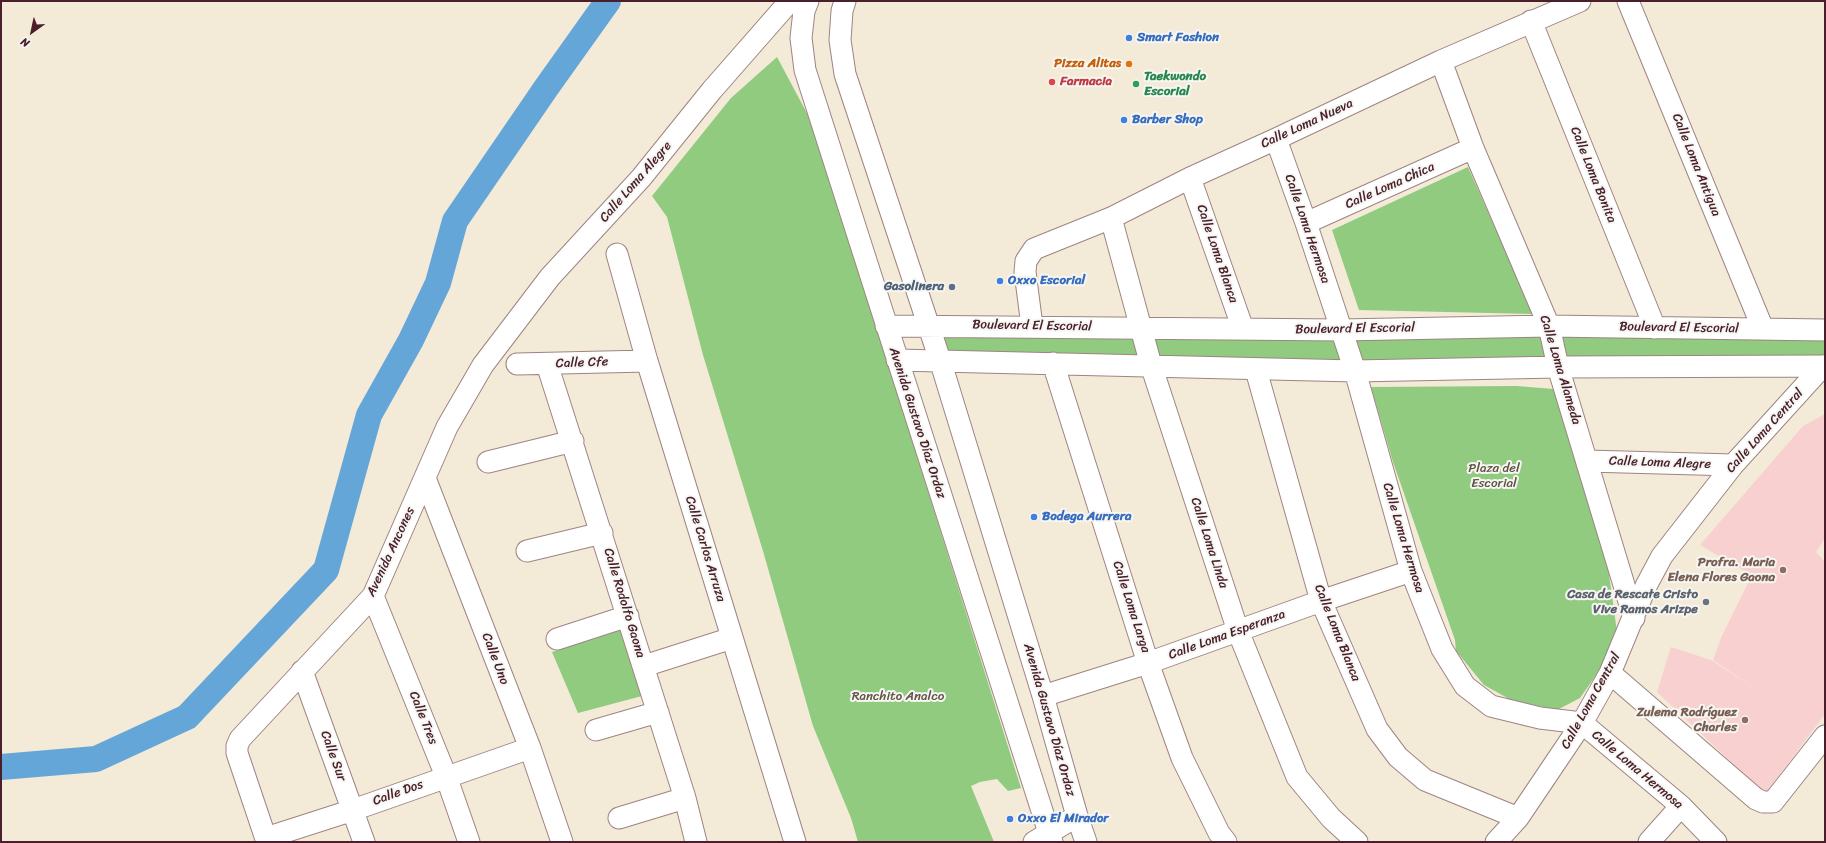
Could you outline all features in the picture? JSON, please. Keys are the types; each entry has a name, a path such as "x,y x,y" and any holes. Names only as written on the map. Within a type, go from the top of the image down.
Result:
{"street":[{"name":"Calle Loma Alegre","path":"483,365 550,278 641,178 717,84 790,1"},
{"name":"Avenida Gustavo Díaz Ordaz","path":"808,1 804,11 801,38 805,70 897,360 1045,839"},
{"name":"Avenida Gustavo Díaz Ordaz","path":"845,1 842,11 840,40 845,74 940,360 1043,696 1077,816 1082,840"},
{"name":"Calle Loma Nueva","path":"1032,326 1025,272 1026,261 1034,249 1111,218 1190,178 1276,140 1441,61 1580,1"},
{"name":"Calle Loma Antigua","path":"1628,1 1763,330"},
{"name":"Calle Loma Bonita","path":"1531,21 1655,328"},
{"name":"Calle Loma Alameda","path":"1441,61 1473,148 1549,326 1558,367 1634,618"},
{"name":"Calle Loma Hermosa","path":"1276,140 1306,223 1355,371 1411,571 1442,650 1465,686 1491,706 1540,718 1582,723 1681,806 1716,842"},
{"name":"Calle Loma Chica","path":"1306,223 1473,148"},
{"name":"Calle Loma Blanca","path":"1190,178 1243,330"},
{"name":"Calle Loma Linda","path":"1111,218 1151,365 1238,631 1297,777 1331,818 1357,842"},
{"name":"Calle Carlos Arruza","path":"617,254 647,361 795,842"},
{"name":"Boulevard El Escorial","path":"886,326 1032,326 1243,330 1342,330 1549,326 1825,330"},
{"path":"897,360 1151,365 1256,370 1355,371 1558,367 1824,366"},
{"name":"Calle Cfe","path":"517,364 647,361"},
{"name":"Calle Loma Larga","path":"1053,363 1148,663 1182,758 1219,833 1226,842"},
{"name":"Calle Rodolfo Gaona","path":"547,364 573,441 644,666 685,798 696,842"},
{"name":"Avenida Ancones","path":"267,840 237,753 237,746 240,739 373,596 447,427 483,365"},
{"name":"Calle Loma Central","path":"1496,842 1518,818 1582,723 1610,673 1646,586 1662,556 1733,465 1824,366"},
{"name":"Calle Loma Blanca","path":"1256,370 1321,601 1377,729 1398,757 1425,780 1518,818"},
{"path":"488,462 573,441"},
{"name":"Calle Loma Alegre","path":"1587,461 1733,465"},
{"name":"Calle Uno","path":"425,478 530,748 562,842"},
{"path":"527,551 602,533"},
{"name":"Calle Loma Esperanza","path":"1043,696 1148,663 1321,601 1411,571"},
{"name":"Calle Tres","path":"373,596 446,776 469,842"},
{"path":"556,639 628,616"},
{"path":"644,666 732,638"},
{"name":"Calle Sur","path":"302,671 364,842"},
{"path":"1610,673 1756,799 1768,803 1773,802 1825,736"},
{"path":"596,730 658,712"},
{"name":"Calle Dos","path":"267,840 446,776 530,748"},
{"path":"619,818 685,798"},
{"path":"1649,842 1681,806"},
{"path":"1045,839 1077,816"}],"shaded area":[{"name":"Profra. Maria Elena Flores Gaona","path":"1825,414 1825,538 1816,552 1825,562 1825,714 1765,794 1657,692 1671,647 1711,660 1762,693 1713,660 1721,638 1752,575 1700,545 1803,426"}],"green space":[{"name":"Ranchito Analco","path":"777,57 818,134 884,351 1021,788 1008,791 997,779 980,782 971,786 994,842 858,842 851,818 813,726 763,551 703,355 667,217 652,196 731,98"},
{"path":"1468,167 1533,314 1359,310 1332,230"},
{"path":"930,327 1140,331 1149,363 942,358"},
{"path":"1548,327 1557,366 1356,370 1343,330"},
{"path":"1550,327 1825,331 1825,366 1559,366"},
{"path":"1142,328 1340,331 1353,370 1152,364"},
{"name":"Plaza del Escorial","path":"1517,386 1565,390 1607,560 1618,639 1599,671 1580,698 1557,710 1511,700 1484,685 1456,651 1455,640 1393,462 1371,387"},
{"path":"621,630 642,696 578,713 552,652"}],"waterway":[{"path":"1,767 96,759 187,717 326,570 369,415 411,340 438,283 455,221 546,88 608,1"}],"place":[{"name":"Smart Fashion","path":"1129,38"},
{"name":"Pizza Alitas","path":"1129,64"},
{"name":"Farmacia","path":"1052,82"},
{"name":"Taekwondo Escorial","path":"1136,84"},
{"name":"Barber Shop","path":"1124,120"},
{"name":"Oxxo Escorial","path":"1000,281"},
{"name":"Gasolinera","path":"952,287"},
{"name":"Bodega Aurrera","path":"1034,517"},
{"name":"Profra. Maria Elena Flores Gaona","path":"1783,570"},
{"name":"Casa de Rescate Cristo Vive Ramos Arizpe","path":"1706,602"},
{"name":"Zulema Rodríguez Charles","path":"1745,720"},
{"name":"Oxxo El Mirador","path":"1010,819"}]}
